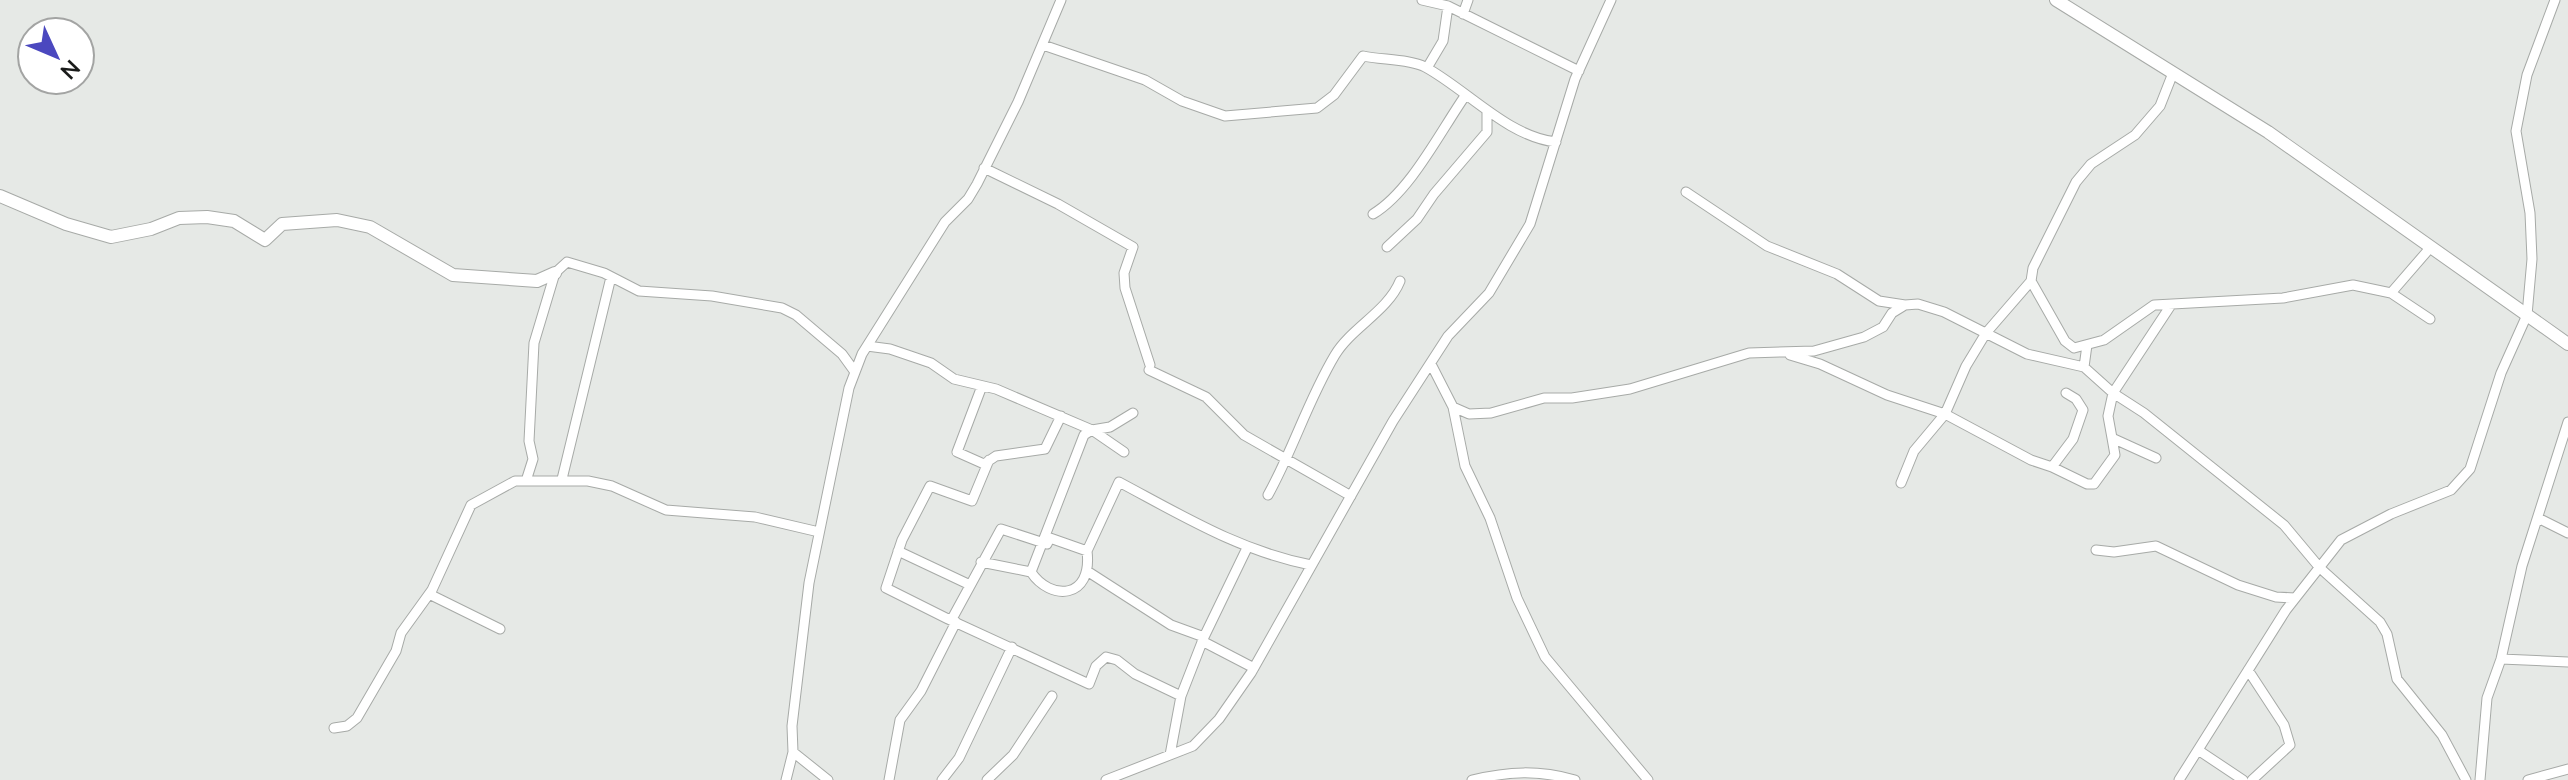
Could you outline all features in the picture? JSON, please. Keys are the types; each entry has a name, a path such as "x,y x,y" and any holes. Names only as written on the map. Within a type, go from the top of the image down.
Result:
{"street":[{"path":"789,777 797,683 819,532 855,372 867,346 945,222 968,199 1043,45 1061,0"},
{"path":"1422,0 1448,6 1579,71"},
{"path":"1463,14 1468,0"},
{"path":"1106,780 1193,746 1219,719 1254,668 1393,421 1432,366 1448,336 1489,293 1530,224 1579,71 1611,0"},
{"path":"2056,0 2268,132 2568,344"},
{"path":"2179,780 2295,598 2341,540 2391,514 2451,490 2470,469 2501,373 2527,315 2532,259 2530,213 2516,131 2527,75 2555,0"},
{"path":"1427,68 1443,41 1448,6"},
{"path":"1043,45 1145,80 1182,101 1225,116 1317,108 1334,95 1363,56 1427,68 1487,111 1546,141 1556,142"},
{"path":"1901,483 1914,451 1945,414 1966,366 1986,333 2031,281 2076,182 2091,164 2135,135 2160,106 2173,73"},
{"path":"1373,214 1389,205 1407,182 1465,96"},
{"path":"1387,247 1417,219 1487,132 1487,111"},
{"path":"984,168 1058,204 1133,247 1124,273 1125,288 1138,317 1150,367 1206,397 1244,435 1351,496"},
{"path":"1686,192 1767,246 1837,274 1879,301 1918,304 1944,312 2027,354 2084,367 2113,393 2144,413 2284,525 2320,568 2380,622 2387,634 2397,679 2442,735 2466,780"},
{"path":"0,196 66,224 111,237 151,229 179,218 207,217 234,221 265,240 282,224 337,220 370,227 453,275 537,281 555,273 567,262 611,277 639,291 712,296 782,308 796,315 842,354 855,372"},
{"path":"2391,293 2430,248"},
{"path":"526,481 533,459 529,441 534,343 555,273"},
{"path":"562,479 611,277"},
{"path":"1268,495 1287,461 1308,406 1336,352 1397,289 1400,281"},
{"path":"2031,281 2065,341 2074,348 2104,340 2154,305 2283,298 2353,285 2391,293 2430,319"},
{"path":"1453,407 1469,414 1491,413 1544,398 1572,398 1630,389 1749,353 1814,351 1864,337 1883,327 1892,313 1905,305"},
{"path":"1787,354 1820,364 1887,395 1945,414 2031,460 2087,484 2094,484 2115,455 2108,416 2113,393 2171,305"},
{"path":"2084,367 2087,345"},
{"path":"867,346 931,363 954,379 982,386 1061,416 1092,430 1124,452"},
{"path":"1432,366 1453,407 1465,466 1490,518 1517,598 1545,657 1648,780"},
{"path":"982,386 957,452 984,464 996,456 1045,449 1061,416"},
{"path":"2052,467 2073,439 2083,410 2066,393"},
{"path":"1031,572 1084,435 1092,430 1110,427 1133,413"},
{"path":"2480,780 2487,698 2501,659 2522,566 2568,422"},
{"path":"2112,438 2156,458"},
{"path":"989,460 972,501 930,486 898,551 886,588 1089,684 1096,666 1106,657 1117,660 1135,674 1181,696"},
{"path":"334,728 347,726 357,718 396,651 401,633 429,594 471,505 515,481 562,479 612,486 666,510 755,517 819,532"},
{"path":"981,562 1031,572 1037,581 1070,592 1077,590 1087,571 1087,551 1119,482 1219,537 1274,558 1311,565"},
{"path":"2538,518 2568,533"},
{"path":"889,780 900,720 921,691 968,584 1001,529 1043,543"},
{"path":"1043,543 1050,538 1087,551"},
{"path":"2096,550 2114,552 2156,546 2238,585 2276,597 2295,598"},
{"path":"1170,755 1181,696 1203,639 1247,548"},
{"path":"898,551 968,584"},
{"path":"1087,571 1171,625 1254,668"},
{"path":"429,594 500,629"},
{"path":"942,780 959,758 1012,647"},
{"path":"2501,659 2568,662"},
{"path":"2248,670 2284,725 2290,745 2252,780"},
{"path":"987,780 1013,755 1052,696"},
{"path":"2198,750 2243,780"},
{"path":"793,752 828,780"},
{"path":"2528,780 2568,769"},
{"path":"1472,780 1505,772 1540,772 1575,780"}]}
